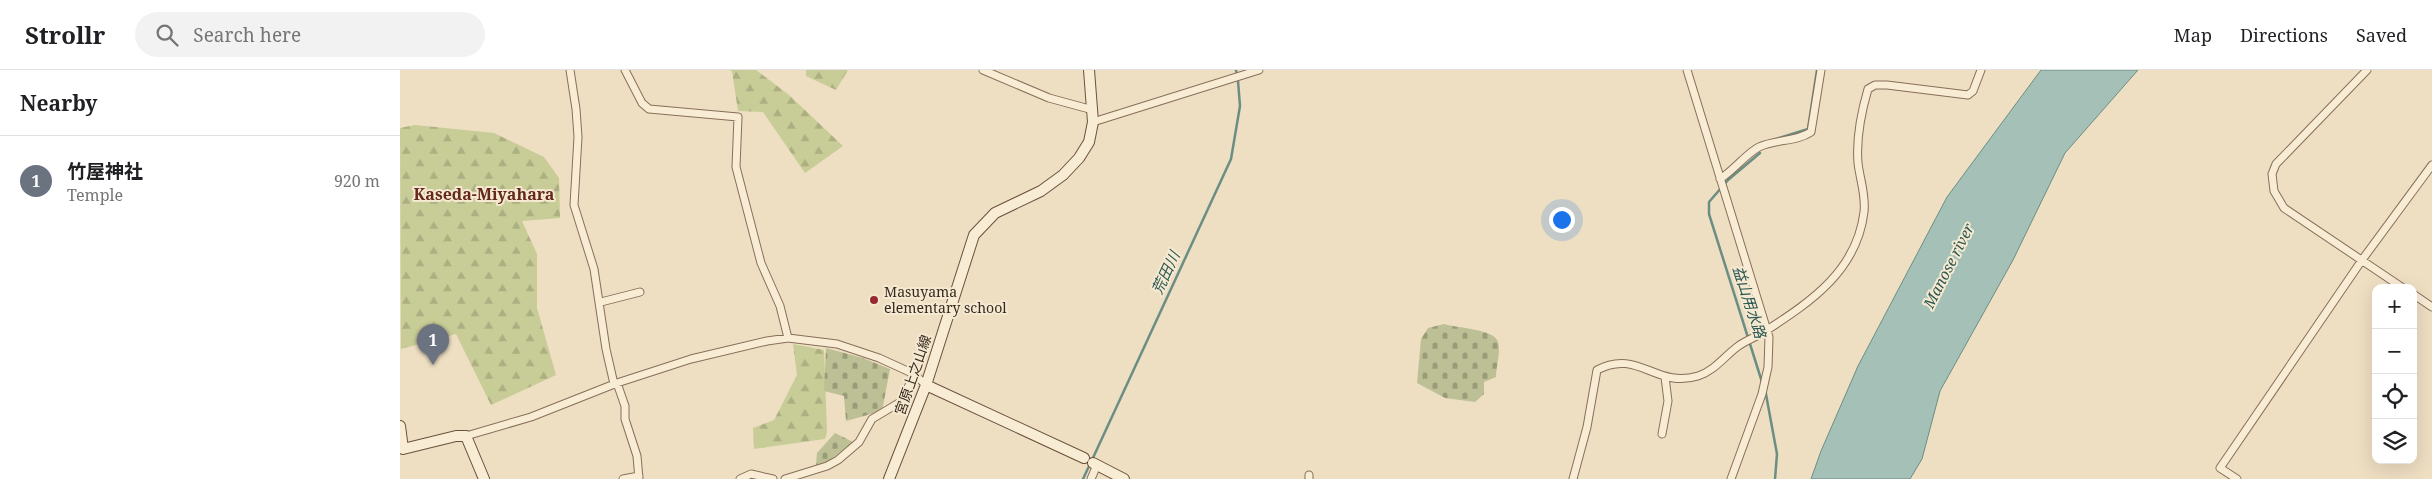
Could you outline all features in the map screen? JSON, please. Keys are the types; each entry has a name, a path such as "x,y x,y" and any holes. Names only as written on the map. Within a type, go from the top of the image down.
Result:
{"street":[{"path":"570,70 578,137 574,205 594,269 601,302 606,349 616,384 625,406 625,419 636,449 639,478 623,479"},
{"path":"625,70 642,103 649,109 738,117 736,167 761,263 780,306 788,338"},
{"path":"983,70 1049,98 1092,110"},
{"name":"宮原上之山線","path":"889,479 926,385 974,235 988,218 1007,206 1041,191 1072,167 1090,142 1093,122 1089,70"},
{"path":"1093,122 1259,70"},
{"path":"1686,70 1767,330 1769,353 1766,380 1730,479"},
{"path":"1720,179 1734,170 1757,148 1800,137 1811,132 1821,70"},
{"path":"1573,479 1587,427 1596,370 1616,362 1628,362 1665,377 1677,379 1700,375 1821,293 1831,283 1854,248 1864,210 1865,198 1858,162 1860,117 1868,89 1875,85 1887,85 1968,96 1973,91 1981,70"},
{"path":"2367,70 2283,154 2272,174 2274,191 2284,208 2397,284"},
{"path":"2236,479 2220,468 2362,260 2432,165"},
{"path":"601,302 640,292"},
{"path":"2417,297 2432,307"},
{"path":"400,426 402,449 456,436 466,436 531,417 616,384 691,359 788,338 837,344 879,358 914,374 926,385 1124,479"},
{"path":"785,479 827,466 838,460 859,442 872,419 902,401 914,374"},
{"path":"1662,434 1668,401 1665,377"},
{"path":"466,436 484,479"},
{"path":"1091,462 1091,479"},
{"path":"740,479 751,474 773,479"}],"green space":[{"path":"729,70 756,70 789,95 843,146 805,173 763,112 738,111 732,71"},
{"path":"806,70 848,70 836,90 806,76"},
{"path":"415,125 494,133 544,157 559,178 560,218 522,221 537,254 537,308 556,375 491,405 456,334 401,349 400,128"},
{"path":"1444,324 1490,334 1498,342 1496,377 1484,382 1484,394 1475,402 1445,398 1417,383 1421,339 1428,328"},
{"path":"793,344 824,350 827,432 825,439 754,449 753,428 774,420 797,375"},
{"path":"826,348 863,358 890,369 882,411 846,421 844,396 824,391"},
{"path":"835,433 853,442 826,463 816,465 817,453"}],"water":[{"name":"Manose river","path":"2041,70 2138,70 2065,153 2013,260 1940,391 1922,459 1910,479 1811,479 1821,451 1858,366 1947,197"}],"waterway":[{"name":"荒田川","path":"1236,70 1237,76"},
{"name":"益山用水路","path":"1776,139 1808,129 1817,70"},
{"name":"荒田川","path":"1092,460 1231,159 1240,106 1238,81"},
{"name":"益山用水路","path":"1760,153 1728,180 1709,202 1709,214 1762,382"},
{"name":"益山用水路","path":"1765,389 1777,454 1775,479"},
{"name":"荒田川","path":"1083,479 1090,464"}],"place":[{"name":"Masuyama elementary school","path":"874,300"},
{"name":"竹屋神社","path":"433,365"}],"district":[{"name":"Kaseda-Miyahara","path":"484,194"}]}
